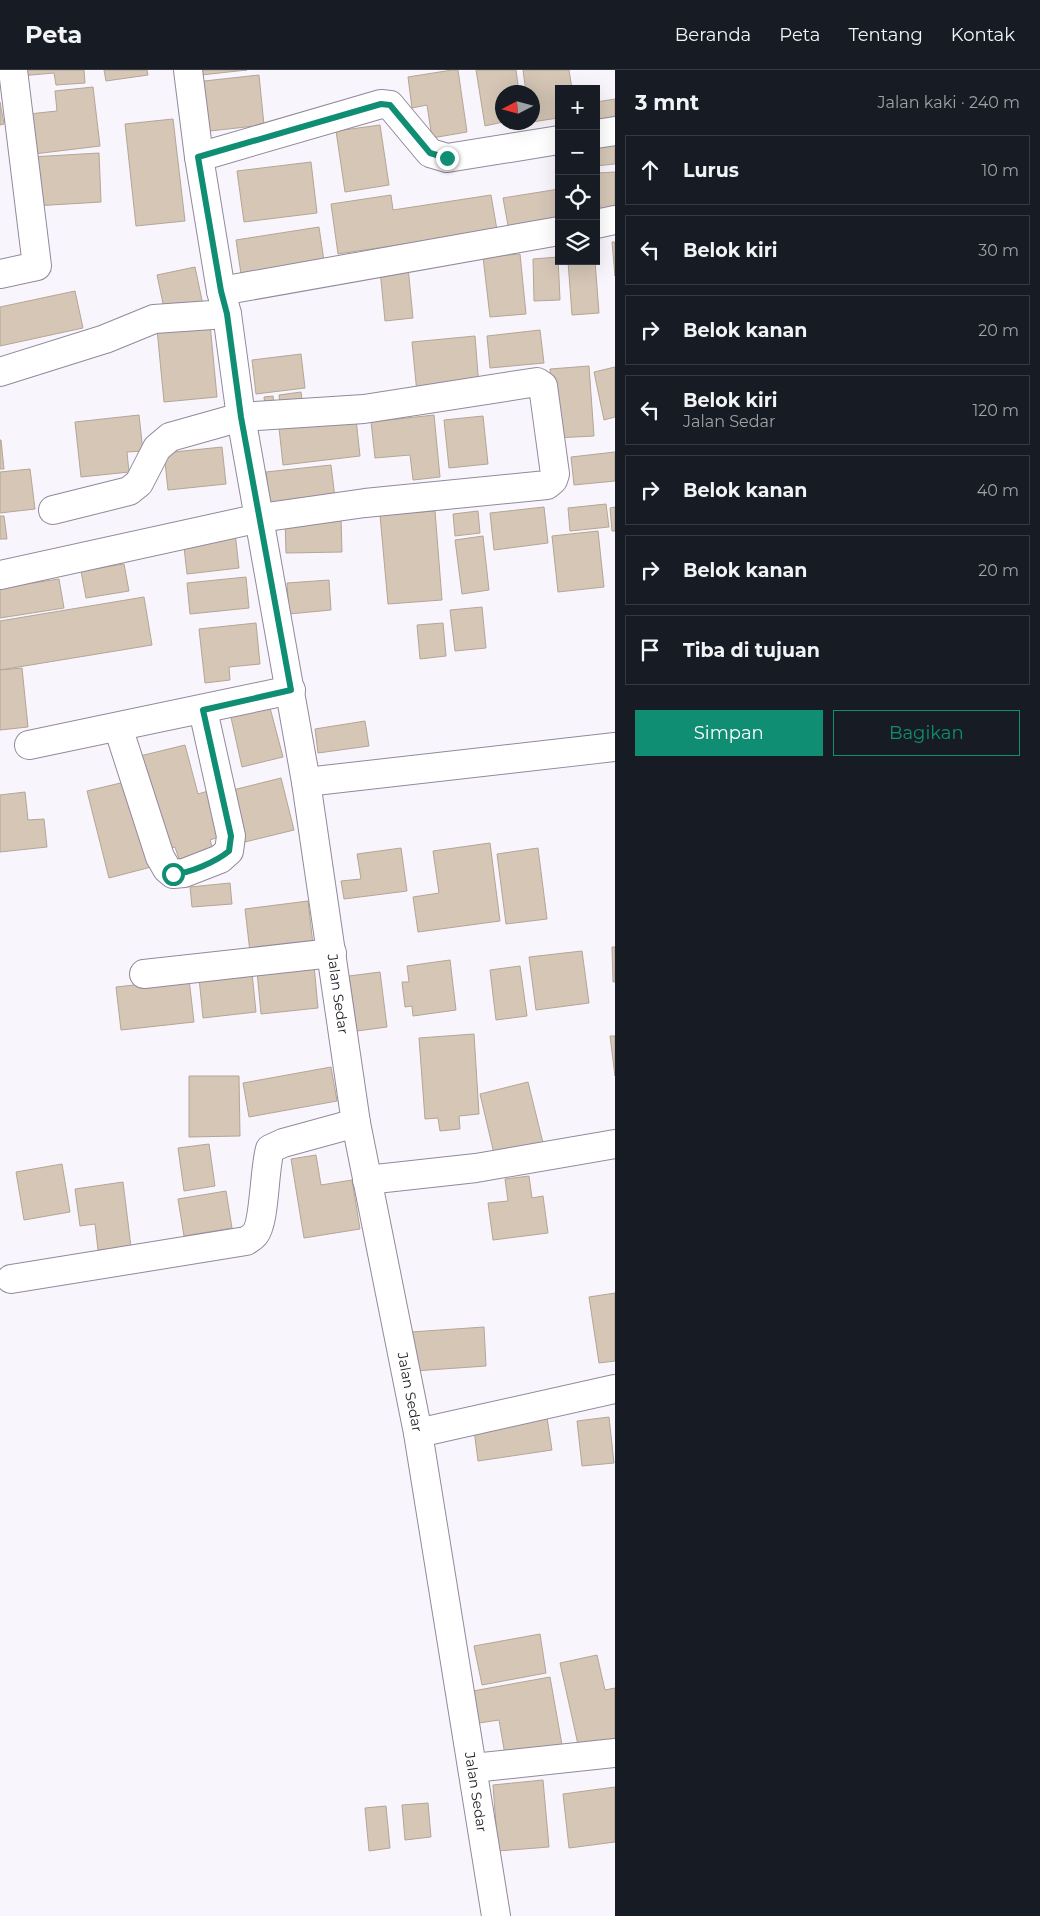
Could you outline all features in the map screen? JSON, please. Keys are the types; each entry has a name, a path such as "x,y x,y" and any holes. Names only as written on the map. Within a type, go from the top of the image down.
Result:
{"street":[{"path":"0,274 37,266 13,70"},
{"name":"Jalan Sedar","path":"188,70 198,157 224,302 241,417 306,782 356,1123 418,1433 496,1916"},
{"path":"198,157 381,104 390,105 430,153 447,158 555,141"},
{"path":"600,133 615,131"},
{"path":"600,223 615,220"},
{"path":"0,372 106,339 154,319 224,302 555,231"},
{"path":"0,575 260,518 364,503 547,485 553,480 555,474 544,386 537,382 364,409 241,417 170,437 157,448 139,483 129,491 53,510"},
{"path":"29,746 291,690"},
{"path":"118,727 160,857 168,870 173,874 184,874 220,859 229,851 231,836 203,710"},
{"path":"306,782 615,748"},
{"path":"144,974 332,953"},
{"path":"10,1279 246,1241 255,1234 260,1224 266,1162 270,1149 282,1143 356,1123"},
{"path":"367,1180 476,1168 615,1144"},
{"path":"418,1433 615,1389"},
{"path":"473,1768 615,1753"}],"building":[{"path":"19,70 84,70 85,83 56,85 54,73 20,76"},
{"path":"104,70 147,70 148,75 106,81"},
{"path":"201,70 247,70 201,75"},
{"path":"458,70 467,132 432,138 427,105 412,108 408,77"},
{"path":"476,70 516,70 518,85 495,85 495,124 485,126"},
{"path":"523,70 569,70 571,85 555,85 555,118 540,121 540,85 525,85"},
{"path":"259,75 264,125 201,132 195,82"},
{"path":"93,87 100,146 34,154 29,114 57,111 55,91"},
{"path":"615,99 615,122 600,124 600,101"},
{"path":"0,102 4,124 0,125"},
{"path":"173,119 185,221 136,226 125,124"},
{"path":"380,125 389,185 345,192 336,131"},
{"path":"615,135 615,164 600,166 600,137"},
{"path":"99,153 101,202 34,206 31,157"},
{"path":"311,162 317,213 244,222 237,171"},
{"path":"615,172 615,208 600,209 600,173"},
{"path":"555,190 555,224 509,231 503,198"},
{"path":"391,195 393,210 491,195 497,230 338,254 331,204"},
{"path":"319,227 324,261 241,274 236,240"},
{"path":"612,242 615,242 615,276"},
{"path":"520,254 526,314 490,317 483,257"},
{"path":"555,257 555,265 558,265 560,300 534,301 533,259"},
{"path":"568,265 595,265 599,313 572,315"},
{"path":"195,267 203,305 165,313 157,275"},
{"path":"408,267 413,318 385,321 380,270"},
{"path":"75,291 83,328 0,346 0,307"},
{"path":"210,324 217,397 164,402 157,329"},
{"path":"540,330 544,363 490,368 487,336"},
{"path":"475,336 479,387 417,393 412,342"},
{"path":"301,354 305,388 256,394 252,360"},
{"path":"589,366 594,436 555,438 550,369"},
{"path":"615,367 615,417 604,420 594,372"},
{"path":"301,392 303,408 281,411 279,395"},
{"path":"273,396 275,411 266,412 264,397"},
{"path":"139,415 143,451 127,452 129,472 81,477 75,422"},
{"path":"434,415 440,477 413,480 410,455 375,458 371,422"},
{"path":"483,416 488,464 449,468 444,420"},
{"path":"356,419 360,456 283,465 279,428"},
{"path":"1,440 4,469 0,469"},
{"path":"222,447 226,484 168,490 164,453"},
{"path":"615,452 615,481 574,485 571,457"},
{"path":"331,465 335,498 270,506 266,472"},
{"path":"30,469 35,509 0,513 0,472"},
{"path":"606,504 609,527 570,531 568,508"},
{"path":"544,507 548,543 494,550 490,513"},
{"path":"615,507 615,531 612,531 610,508"},
{"path":"435,511 442,600 388,604 380,515"},
{"path":"478,511 480,533 455,536 453,514"},
{"path":"0,516 4,516 7,539 0,539"},
{"path":"341,518 342,552 286,553 285,519"},
{"path":"598,531 604,587 558,592 552,536"},
{"path":"235,532 239,568 187,574 183,538"},
{"path":"483,536 489,590 462,594 455,540"},
{"path":"124,564 129,591 86,598 81,571"},
{"path":"246,577 249,608 190,614 187,583"},
{"path":"59,579 64,608 0,618 0,588"},
{"path":"329,580 331,610 289,614 287,583"},
{"path":"144,597 152,645 0,670 0,621"},
{"path":"482,607 486,648 455,651 450,610"},
{"path":"256,623 260,664 229,667 230,680 205,683 199,629"},
{"path":"443,623 446,656 420,659 417,625"},
{"path":"22,668 28,727 0,730 0,670"},
{"path":"269,704 283,757 242,767 230,713"},
{"path":"365,721 369,746 318,753 315,729"},
{"path":"185,745 198,794 208,791 219,837 210,840 214,853 180,862 175,847 164,850 140,756"},
{"path":"281,778 294,830 245,842 233,790"},
{"path":"133,780 155,866 109,878 87,791"},
{"path":"25,792 28,820 44,819 47,847 0,852 0,795"},
{"path":"490,843 500,921 418,932 413,897 439,893 433,851"},
{"path":"401,848 407,891 344,899 341,881 361,879 357,854"},
{"path":"538,848 547,919 506,924 497,854"},
{"path":"230,883 232,904 192,907 190,887"},
{"path":"308,901 313,944 250,952 245,909"},
{"path":"612,947 615,947 615,982 613,982"},
{"path":"582,951 589,1003 536,1010 529,957"},
{"path":"450,960 456,1010 413,1016 412,1006 405,1007 402,982 409,982 407,966"},
{"path":"314,965 318,1008 261,1014 257,971"},
{"path":"520,966 527,1016 496,1020 490,970"},
{"path":"380,972 387,1027 357,1031 349,976"},
{"path":"252,973 256,1012 203,1018 199,978"},
{"path":"189,979 194,1022 121,1030 116,987"},
{"path":"474,1034 479,1114 459,1116 460,1129 440,1131 438,1118 425,1119 419,1038"},
{"path":"610,1036 615,1036 615,1076"},
{"path":"331,1067 337,1101 249,1117 243,1083"},
{"path":"189,1076 239,1076 240,1136 189,1137"},
{"path":"528,1082 544,1147 495,1158 480,1094"},
{"path":"209,1144 215,1186 184,1191 178,1148"},
{"path":"316,1155 321,1185 352,1180 360,1229 304,1238 291,1159"},
{"path":"62,1164 70,1212 24,1220 16,1172"},
{"path":"529,1176 532,1198 543,1196 548,1233 493,1240 488,1203 508,1201 505,1179"},
{"path":"123,1182 131,1247 98,1250 95,1224 80,1226 75,1189"},
{"path":"226,1191 232,1228 184,1236 178,1199"},
{"path":"615,1293 615,1361 599,1363 589,1297"},
{"path":"484,1327 486,1366 414,1371 411,1332"},
{"path":"546,1411 552,1450 478,1461 473,1422"},
{"path":"609,1417 614,1463 582,1466 577,1421"},
{"path":"540,1634 546,1673 482,1685 474,1646"},
{"path":"597,1655 605,1690 615,1688 615,1741 579,1749 560,1663"},
{"path":"550,1677 562,1745 505,1755 499,1720 479,1723 473,1691"},
{"path":"543,1780 549,1847 498,1851 493,1785"},
{"path":"615,1787 615,1842 569,1848 563,1794"},
{"path":"428,1803 431,1837 405,1840 402,1805"},
{"path":"386,1806 390,1848 369,1851 365,1808"}],"route":[{"path":"173,874 184,874 204,864 220,859 229,851 231,836 203,710 291,690 241,417 227,314 221,291 198,157 381,104 390,105 430,153 447,158"}]}
